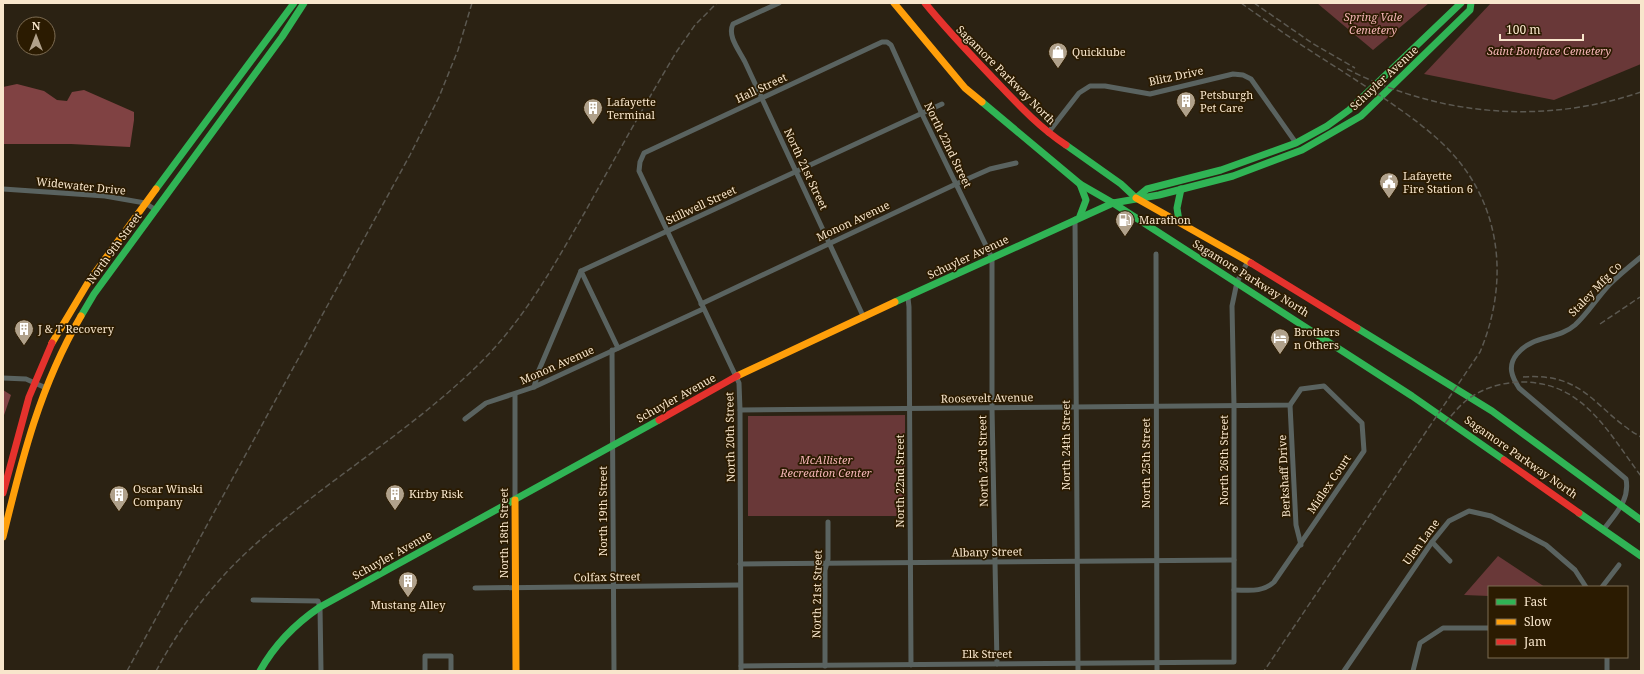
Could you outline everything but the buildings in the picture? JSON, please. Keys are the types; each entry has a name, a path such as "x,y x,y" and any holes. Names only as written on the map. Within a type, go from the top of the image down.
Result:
{"main road":[{"name":"North 9th Street","path":"3,493 20,427 35,383 65,321 77,301 145,203 294,3"},
{"name":"North 9th Street","path":"3,537 7,507 30,430 46,388 68,339 84,310 282,37 304,3"},
{"name":"Sagamore Parkway North","path":"894,3 966,88 1080,184 1113,203 1145,225 1237,282 1474,437 1641,556"},
{"name":"Sagamore Parkway North","path":"925,3 945,28 1028,115 1048,133 1121,184 1136,198 1248,261 1492,411 1641,520"},
{"name":"Schuyler Avenue","path":"1136,198 1147,189 1221,170 1296,143 1327,126 1349,110 1461,3"},
{"name":"Schuyler Avenue","path":"260,671 268,655 282,637 302,619 320,607 614,446 735,377 908,298 1077,218 1113,203 1159,195 1233,176 1302,150 1361,116 1470,10 1471,3"},
{"path":"1077,218 1086,205 1087,200 1080,184"},
{"path":"1179,221 1177,208 1180,189"},
{"name":"North 18th Street","path":"515,500 516,671"}],"street":[{"name":"North 21st Street","path":"779,3 733,24 730,29 731,35 864,318"},
{"name":"Hall Street","path":"644,153 882,42 887,42"},
{"name":"North 22nd Street","path":"887,42 891,44 922,114 992,258"},
{"name":"Blitz Drive","path":"1048,133 1080,93 1090,86 1104,86 1150,94 1233,74 1243,75 1251,79 1296,143"},
{"name":"Stillwell Street","path":"581,271 942,104"},
{"name":"North 20th Street","path":"644,153 640,162 639,171 739,383 741,669"},
{"name":"Monon Avenue","path":"465,419 486,403 534,387 615,349 828,243 990,169 1016,163"},
{"name":"Widewater Drive","path":"3,189 105,196 145,203 156,210"},
{"name":"North 24th Street","path":"1077,218 1076,408 1078,671"},
{"name":"North 25th Street","path":"1156,254 1155,407 1157,671"},
{"name":"Staley Mfg Co","path":"1622,505 1628,490 1626,479 1519,388 1511,373 1512,365 1517,354 1537,340 1543,340 1546,337 1563,333 1575,325 1610,285 1641,257"},
{"name":"North 23rd Street","path":"992,258 992,408 997,664"},
{"name":"North 26th Street","path":"1234,662 1234,406 1232,321 1233,297 1237,282 1248,261"},
{"path":"534,387 539,370 581,271"},
{"name":"North 19th Street","path":"581,271 615,349 613,586 614,671"},
{"name":"North 22nd Street","path":"908,298 911,665"},
{"path":"3,378 16,378 35,383 46,388"},
{"name":"Midlex Court","path":"1234,590 1260,590 1269,586 1301,545 1364,451 1362,423 1324,386 1301,389 1290,405"},
{"name":"North 18th Street","path":"515,394 515,500"},
{"path":"1234,406 1290,405"},
{"name":"Berkshaff Drive","path":"1290,405 1296,525 1301,545"},
{"name":"Roosevelt Avenue","path":"740,410 1234,406"},
{"path":"1604,529 1622,505"},
{"name":"Ulen Lane","path":"1344,671 1432,542 1449,520 1469,512 1491,516 1546,545 1575,570 1585,586"},
{"name":"North 21st Street","path":"826,666 826,564 828,559 828,522"},
{"path":"1432,542 1450,561"},
{"name":"Albany Street","path":"740,564 1234,560"},
{"path":"1603,586 1619,564"},
{"name":"Colfax Street","path":"475,588 740,585"},
{"path":"253,600 318,601 320,607 321,671"},
{"path":"1413,671 1420,643 1443,628 1488,628"},
{"path":"425,671 425,656 451,656 451,671"},
{"path":"1607,658 1607,671"},
{"name":"Elk Street","path":"741,669 826,666 1234,662"}],"green space":[{"name":"Spring Vale Cemetery","path":"1317,3 1429,3 1373,50"},
{"name":"Saint Boniface Cemetery","path":"1491,3 1641,3 1641,64 1554,100 1424,74"},
{"name":"McAllister Recreation Center","path":"905,415 905,516 748,516 748,416"},
{"path":"1498,556 1543,586 1488,586 1488,596 1464,595"}],"shaded area":[{"path":"17,84 44,91 57,100 67,101 72,92 84,90 134,112 130,147 71,144 3,144 3,87"},
{"path":"3,390 11,395 3,418"}],"railway":[{"path":"127,671 410,155 439,97 458,50 472,3"},
{"path":"156,671 175,638 197,607 234,564 304,504 449,392 493,350 523,313 561,253 677,51 695,25 717,3"},
{"path":"1241,3 1301,45 1393,105 1420,124 1444,145 1463,167 1478,191 1489,216 1495,243 1497,270 1495,298 1489,325 1480,352 1264,671"},
{"path":"1254,3 1312,43 1355,68"},
{"path":"1347,69 1382,85 1418,97 1455,106 1492,110 1529,112 1567,109 1604,102 1641,92"},
{"path":"1600,324 1640,297"},
{"path":"1523,377 1544,377 1562,381 1576,387 1588,395 1625,427 1641,437"},
{"path":"1445,423 1468,399 1481,391 1494,386 1509,383 1539,383 1567,393 1579,401 1597,417 1641,476"}],"traffic: fast":[{"path":"156,189 294,3"},
{"path":"81,316 94,294 282,37 304,3"},
{"path":"1136,198 1147,189 1221,170 1296,143 1327,126 1349,110 1461,3"},
{"path":"982,102 1080,184 1113,203 1159,195 1233,176 1302,150 1361,116 1470,10 1471,3"},
{"path":"1066,145 1121,184 1136,198"},
{"path":"1080,184 1086,200 1080,216"},
{"path":"1179,221 1177,208 1181,189"},
{"path":"895,302 1113,203"},
{"path":"1113,203 1412,396 1504,460"},
{"path":"1357,328 1492,411 1641,520"},
{"path":"260,671 272,652 286,635 302,620 320,607 659,420"},
{"path":"1579,513 1641,556"}],"traffic: slow":[{"path":"894,3 965,88 982,102"},
{"path":"52,343 89,281 156,189"},
{"path":"1136,198 1251,263"},
{"path":"737,376 895,302"},
{"path":"3,537 17,479 43,396 54,369 81,316"},
{"path":"515,500 516,671"}],"traffic: jam":[{"path":"925,3 957,40 1018,104 1045,130 1066,145"},
{"path":"1251,263 1357,328"},
{"path":"3,493 29,397 52,343"},
{"path":"659,420 737,376"},
{"path":"1504,460 1579,513"}],"place":[{"name":"Quicklube","path":"1058,69"},
{"name":"Petsburgh Pet Care","path":"1186,118"},
{"name":"Lafayette Terminal","path":"593,125"},
{"name":"Lafayette Fire Station 6","path":"1389,199"},
{"name":"Marathon","path":"1125,237"},
{"name":"J & T Recovery","path":"24,346"},
{"name":"Brothers n Others","path":"1280,355"},
{"name":"Kirby Risk","path":"395,511"},
{"name":"Oscar Winski Company","path":"119,512"},
{"name":"Mustang Alley","path":"408,598"}]}
